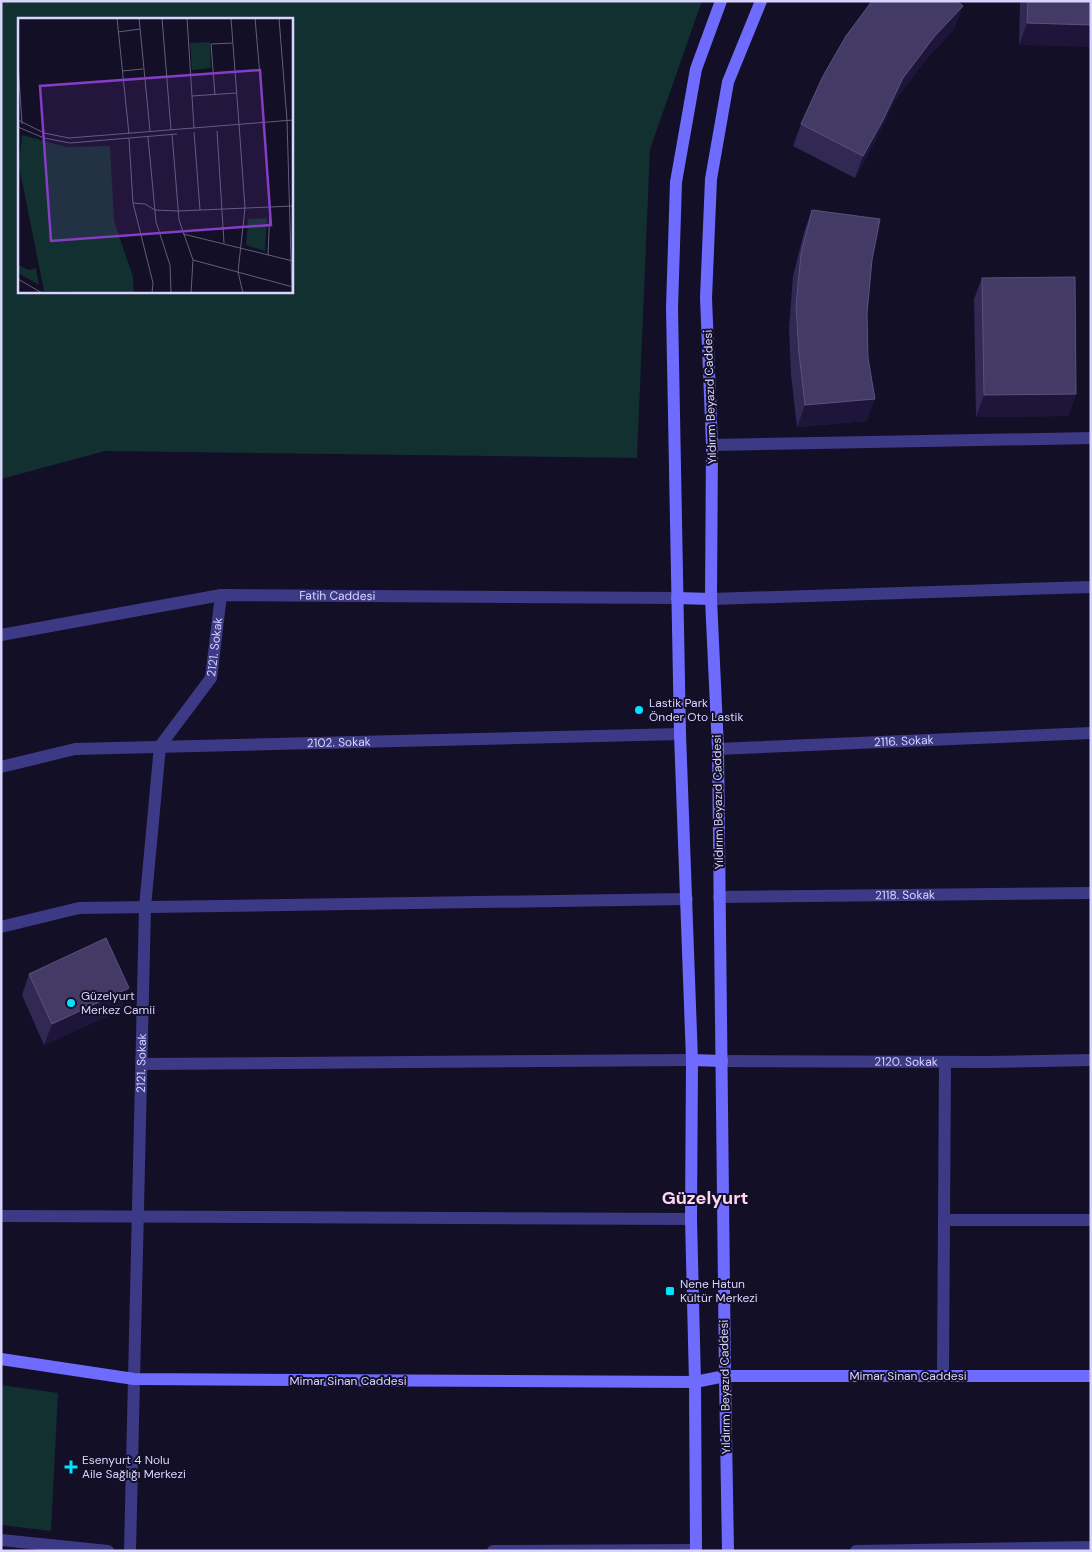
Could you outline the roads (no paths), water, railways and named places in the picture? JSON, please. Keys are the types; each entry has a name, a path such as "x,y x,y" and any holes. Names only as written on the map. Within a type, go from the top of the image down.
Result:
{"main road":[{"path":"700,1550 691,1220 692,1060 680,734 672,308 676,182 696,69 721,1"},
{"name":"Yıldırım Beyazıd Caddesi","path":"728,1551 718,749 711,599 712,445 706,298 711,179 728,82 761,1"},
{"path":"677,598 711,599"},
{"path":"692,1060 722,1061"},
{"name":"Mimar Sinan Caddesi","path":"1,1359 134,1379 696,1382 725,1376 1091,1376"}],"street":[{"path":"712,445 1091,438"},
{"path":"711,599 1091,587"},
{"name":"Fatih Caddesi","path":"1,635 221,595 677,598"},
{"name":"2121. Sokak","path":"130,1551 145,907 160,746 211,678 221,595"},
{"name":"2116. Sokak","path":"718,749 1091,733"},
{"name":"2102. Sokak","path":"1,767 75,748 680,734"},
{"name":"2118. Sokak","path":"720,898 1091,893"},
{"path":"1,927 79,908 687,899"},
{"path":"142,1064 692,1060"},
{"name":"2120. Sokak","path":"722,1061 945,1062 1091,1060"},
{"path":"944,1375 945,1062"},
{"path":"1,1216 691,1220"},
{"path":"944,1220 1091,1220"},
{"path":"1,1540 108,1551"},
{"path":"856,1551 1091,1548"},
{"path":"493,1551 700,1550"}],"place":[{"name":"Lastik Park Önder Oto Lastik","path":"639,710"},
{"name":"Güzelyurt Merkez Camii","path":"71,1003"},
{"name":"Nene Hatun Kültür Merkezi","path":"670,1291"},
{"name":"Esenyurt 4 Nolu Aile Sağlığı Merkezi","path":"71,1467"}],"district":[{"name":"Güzelyurt","path":"705,1198"}]}
